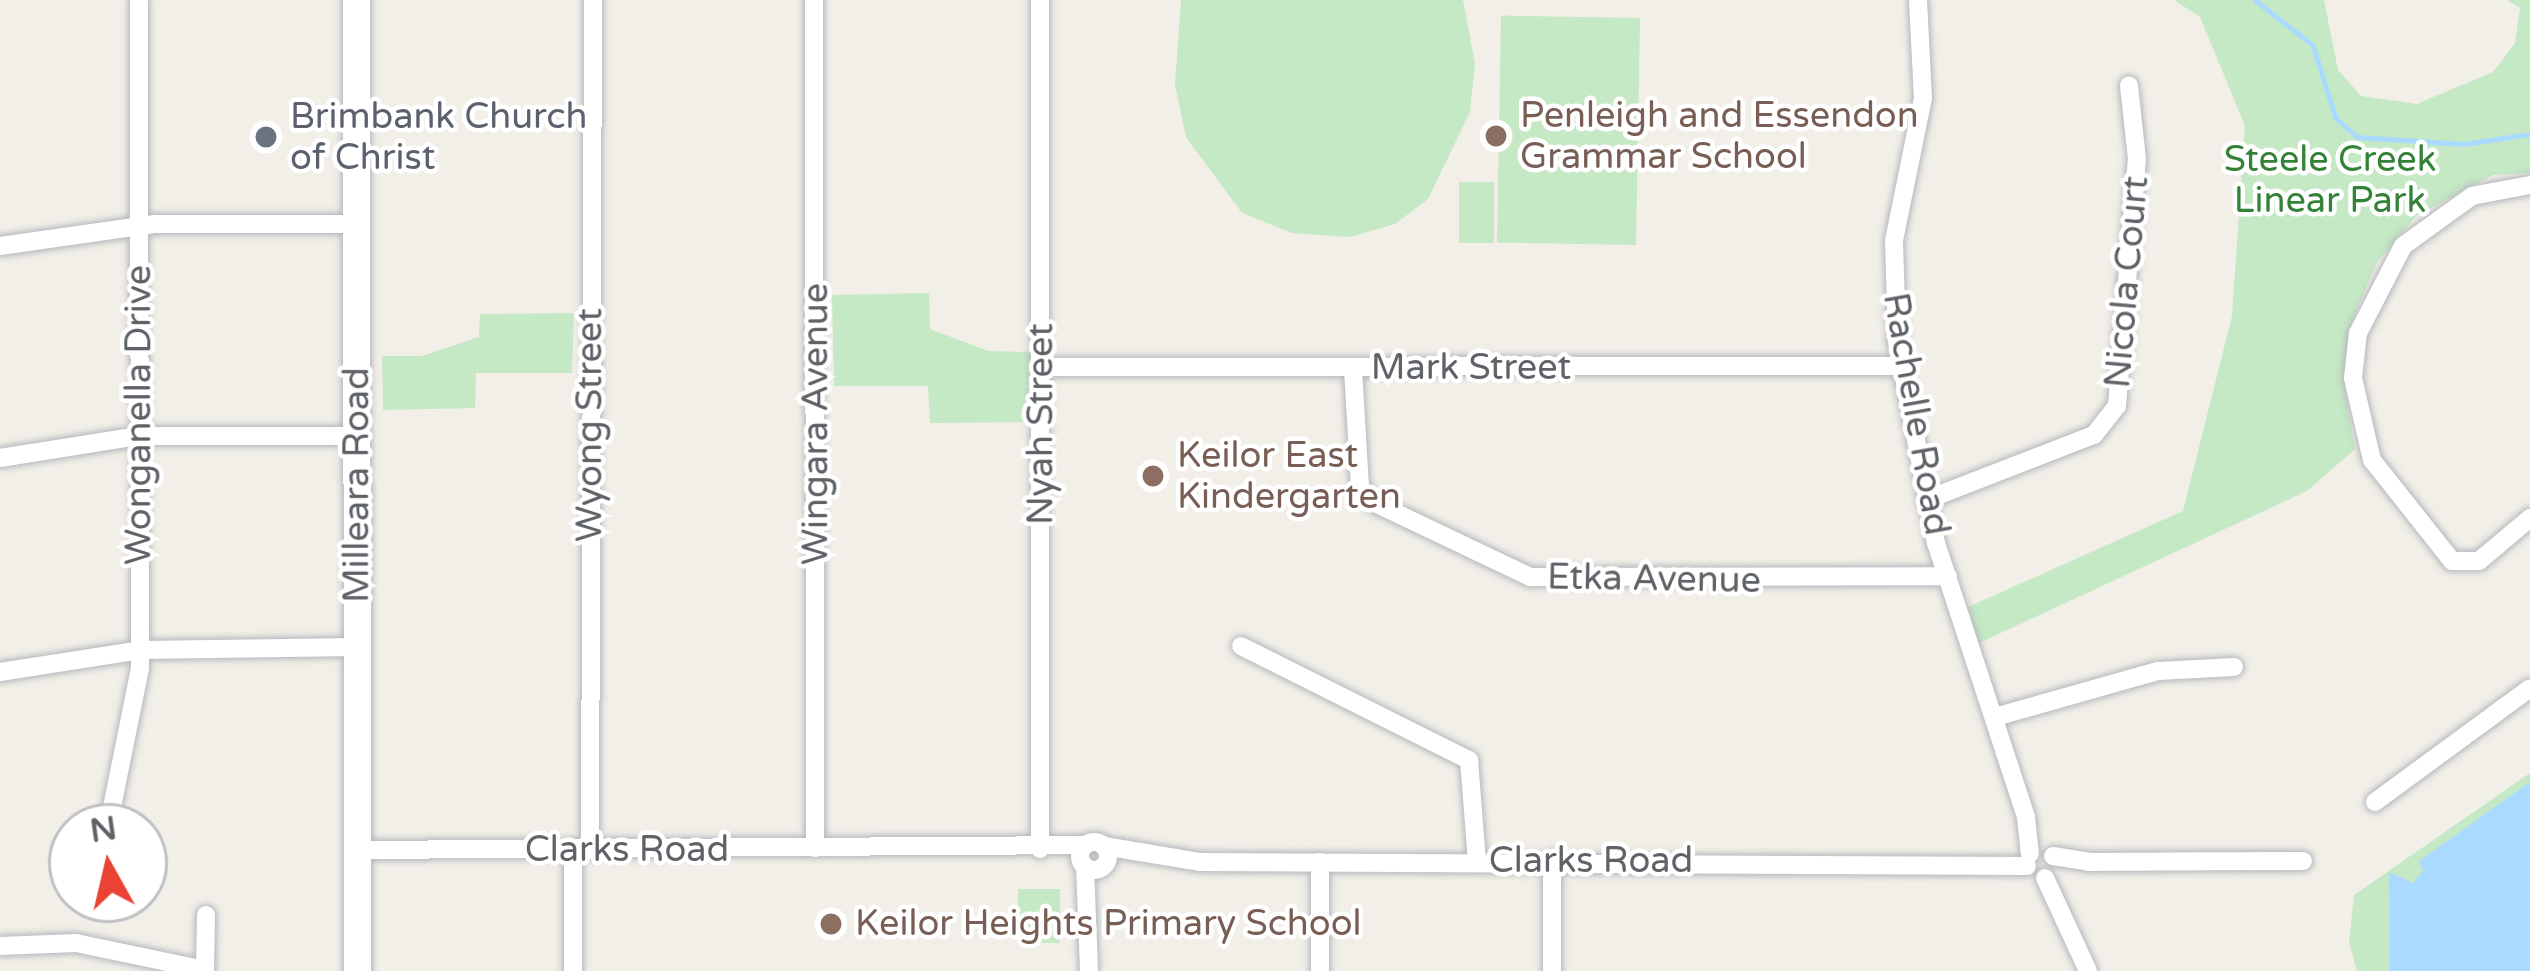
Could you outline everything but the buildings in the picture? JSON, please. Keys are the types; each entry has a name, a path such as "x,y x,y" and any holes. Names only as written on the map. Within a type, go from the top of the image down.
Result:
{"main road":[{"name":"Milleara Road","path":"356,0 357,971"}],"street":[{"name":"Wonganella Drive","path":"113,803 140,650 139,0"},
{"name":"Wyong Street","path":"574,971 582,850 593,0"},
{"name":"Wingara Avenue","path":"814,0 815,848"},
{"name":"Nyah Street","path":"1040,0 1040,849"},
{"name":"Rachelle Road","path":"1918,0 1923,98 1892,287 1902,366 1926,500 1948,576 2026,818 2087,971"},
{"name":"Nicola Court","path":"1926,500 2094,435 2117,406 2137,159 2129,85"},
{"path":"2530,185 2472,196 2403,246 2370,301 2353,378 2372,460 2452,561 2479,561 2530,518"},
{"path":"0,245 139,225 356,224"},
{"name":"Mark Street","path":"1040,367 1902,366"},
{"name":"Etka Avenue","path":"1353,368 1360,488 1376,503 1530,577 1948,576"},
{"path":"0,458 139,436 357,436"},
{"path":"1241,646 1469,760 1477,861"},
{"path":"0,672 140,650 357,647"},
{"path":"1995,717 2158,671 2234,667"},
{"path":"2375,802 2530,688"},
{"name":"Clarks Road","path":"357,850 1040,849 1093,858 1320,862 2302,861"},
{"path":"1089,971 1093,858"},
{"path":"1552,860 1552,971"},
{"path":"1320,862 1320,971"},
{"path":"0,946 76,943 205,971 206,915"}],"green space":[{"path":"1181,0 1463,0 1475,64 1470,112 1428,199 1395,224 1350,237 1292,233 1242,213 1186,137 1175,84"},
{"name":"Steele Creek Linear Park","path":"2174,0 2324,0 2338,70 2361,96 2417,104 2493,72 2515,43 2520,8 2507,0 2530,0 2530,173 2493,175 2416,216 2377,262 2352,321 2345,391 2355,449 2307,491 1979,643 1968,607 2183,511 2232,316 2245,126 2200,17"},
{"path":"1501,16 1640,18 1636,245 1497,243"},
{"path":"1459,182 1494,182 1494,243 1459,243"},
{"path":"929,293 930,329 988,351 1031,352 1032,422 930,423 928,386 834,386 832,295"},
{"path":"574,313 572,373 476,373 475,408 383,410 382,356 422,356 479,337 480,314"},
{"path":"2530,773 2530,971 2357,971 2349,942 2354,895"},
{"path":"1018,889 1060,889 1060,943 1018,943"}],"water":[{"path":"2530,782 2530,971 2390,971 2389,872 2413,883 2423,871 2419,861"}],"waterway":[{"path":"2255,0 2313,45 2336,118 2357,137 2465,144 2530,134"}],"place":[{"name":"Penleigh and Essendon Grammar School","path":"1496,136"},
{"name":"Brimbank Church of Christ","path":"266,137"},
{"name":"Keilor East Kindergarten","path":"1153,476"},
{"name":"Keilor Heights Primary School","path":"831,924"}]}
